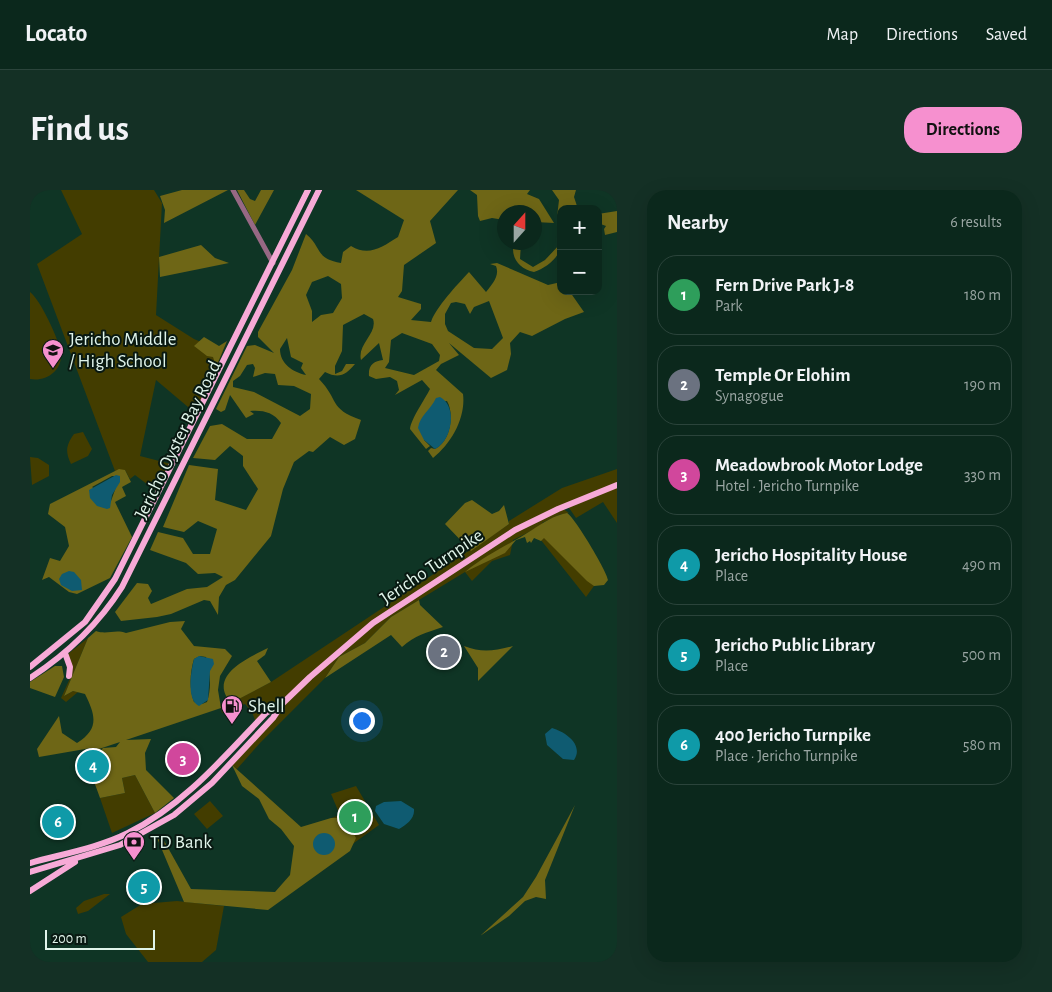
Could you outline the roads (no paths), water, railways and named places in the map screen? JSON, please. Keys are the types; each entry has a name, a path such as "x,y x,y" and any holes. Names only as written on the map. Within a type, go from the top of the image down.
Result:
{"main road":[{"name":"Jericho Oyster Bay Road","path":"30,667 85,622 115,579 308,190"},
{"name":"Jericho Oyster Bay Road","path":"30,678 65,653 106,611 122,587 319,190"},
{"path":"264,300 276,271 273,263"},
{"path":"193,423 201,427"},
{"name":"Jericho Turnpike","path":"30,863 113,839 137,828 166,810 185,797 266,714 283,703 310,677 373,624 498,540 538,518 617,485"},
{"path":"134,541 143,545"},
{"path":"65,653 70,667 69,676"},
{"name":"Jericho Turnpike","path":"30,872 126,843 174,815 212,783 273,718 283,703"},
{"path":"30,891 80,858"}],"street":[{"path":"233,190 273,263"}],"water":[{"path":"440,397 446,401 449,408 451,423 445,439 435,449 424,440 418,428 423,416 436,398"},
{"path":"116,475 120,476 120,482 112,495 110,508 97,506 90,498 89,490"},
{"path":"69,571 74,572 81,580 82,590 72,591 61,585 59,579 62,574"},
{"path":"199,656 213,659 214,664 210,671 208,700 199,706 192,698 190,685 194,659"},
{"path":"552,728 568,736 575,744 577,749 574,760 563,759 547,745 545,734"},
{"path":"401,801 414,809 412,819 399,829 384,824 375,811 376,806 384,802"},
{"path":"320,833 328,833 335,840 335,848 328,855 320,855 313,848 313,840"}],"place":[{"name":"Jericho Middle / High School","path":"53,369"},
{"name":"Temple Or Elohim","path":"444,652"},
{"name":"Shell","path":"232,725"},
{"name":"Meadowbrook Motor Lodge","path":"183,759"},
{"name":"Jericho Hospitality House","path":"93,766"},
{"name":"Fern Drive Park J-8","path":"355,817"},
{"name":"400 Jericho Turnpike","path":"58,822"},
{"name":"TD Bank","path":"134,861"},
{"name":"Jericho Public Library","path":"144,887"}]}
